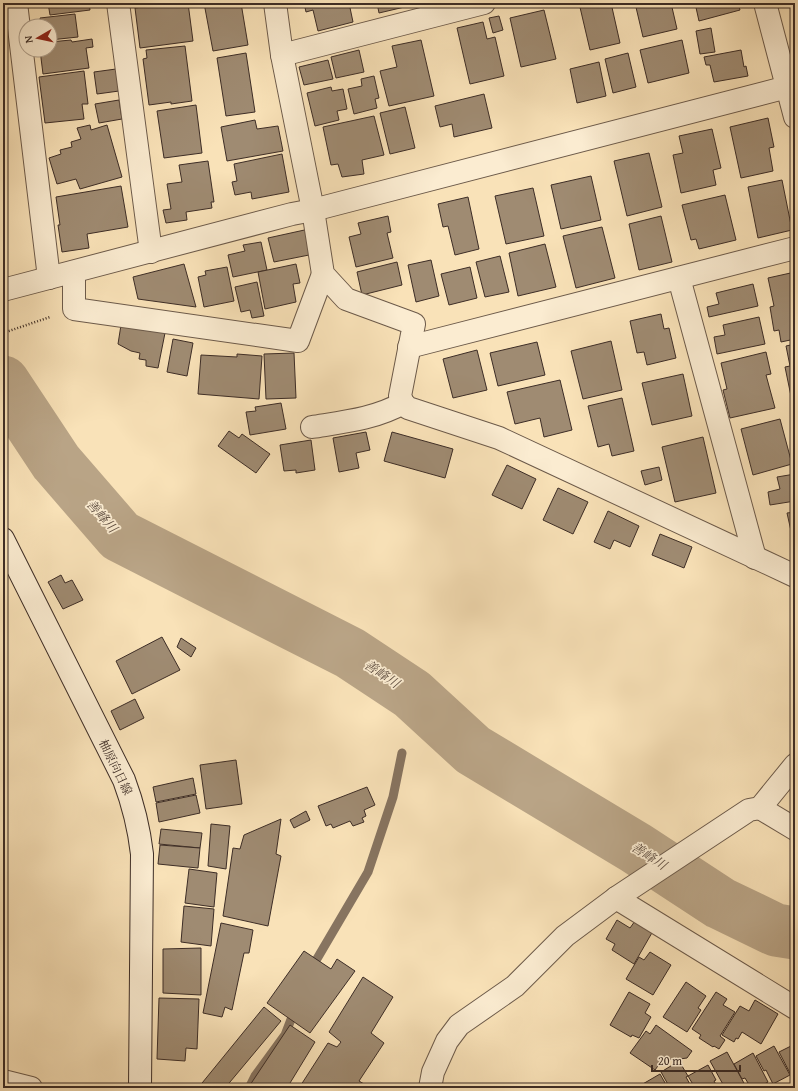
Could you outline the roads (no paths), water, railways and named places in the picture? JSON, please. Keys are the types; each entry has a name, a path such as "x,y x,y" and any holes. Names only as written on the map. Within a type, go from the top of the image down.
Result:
{"street":[{"path":"16,3 60,275 74,309 298,341 323,274 313,210 282,55 275,3"},
{"path":"118,3 151,252"},
{"path":"282,55 454,7 484,3"},
{"path":"765,3 791,86 795,117"},
{"path":"3,290 791,86"},
{"path":"409,347 795,248"},
{"path":"323,274 346,299 414,324 400,396 403,403 408,408 499,438 795,576"},
{"path":"679,278 755,558"},
{"path":"312,427 377,414 403,403"},
{"name":"柚原向日線","path":"3,539 124,780 134,807 142,854 140,1088"},
{"path":"430,1088 433,1072 446,1041 459,1024 515,986 565,936 616,898 755,809 795,765"},
{"path":"755,809 795,829"},
{"path":"616,898 795,1008"},
{"path":"3,1081 31,1088"}],"waterway":[{"name":"善峰川","path":"3,382 56,462 120,536 350,653 412,694 473,750 636,848 720,903 776,930 795,933"},
{"path":"311,969 368,872 393,797 402,753"},
{"path":"249,1088 255,1076 285,1035 295,1009"}]}
